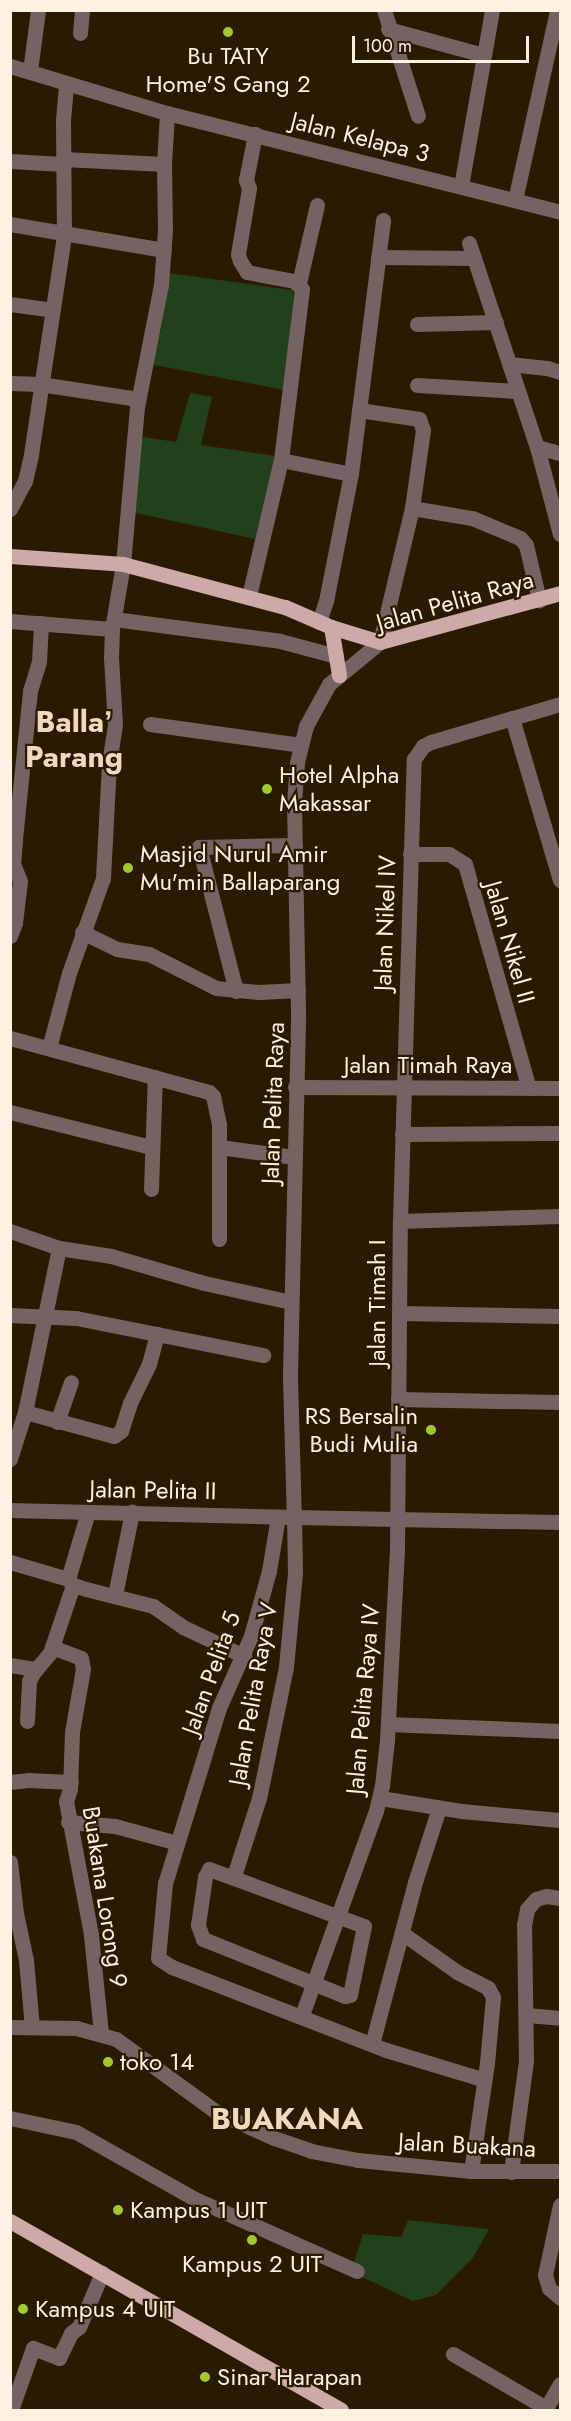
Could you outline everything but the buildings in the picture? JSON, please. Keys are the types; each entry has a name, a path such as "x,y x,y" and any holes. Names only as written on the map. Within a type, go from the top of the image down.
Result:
{"main road":[{"path":"10,556 123,564 249,596 380,642"},
{"name":"Jalan Pelita Raya","path":"380,642 561,593"},
{"path":"325,624 336,656 339,675"},
{"path":"10,2222 341,2410"}],"street":[{"path":"30,71 38,10"},
{"path":"80,33 82,10"},
{"path":"384,10 388,29 418,116"},
{"path":"460,186 492,10"},
{"path":"515,200 557,10"},
{"path":"388,29 484,55"},
{"name":"Jalan Kelapa 3","path":"10,66 167,113 561,212"},
{"path":"10,509 25,481 64,235 63,162 66,83"},
{"path":"49,1048 82,932 96,902 106,856 109,763 115,716 111,657 113,624 123,564 138,399 158,303 165,250 164,164 167,113"},
{"path":"255,134 246,180 249,189 238,254 240,261 247,272 257,276 299,283"},
{"path":"10,161 164,164"},
{"path":"249,596 281,460 302,299 299,283 317,204"},
{"path":"325,624 326,601 351,474 382,220"},
{"path":"10,224 64,235 165,250"},
{"path":"469,243 537,447 561,534"},
{"path":"378,257 474,258"},
{"path":"10,304 53,310"},
{"path":"417,324 495,322"},
{"path":"509,364 530,365 561,372"},
{"path":"10,383 40,384 138,399"},
{"path":"417,385 517,392"},
{"path":"359,410 420,420 423,430 412,508 380,642"},
{"path":"537,447 561,453"},
{"path":"281,460 351,474"},
{"path":"412,508 472,518 520,538 526,545 539,600"},
{"path":"10,621 113,624 280,641 336,656"},
{"path":"12,927 20,881 14,864 15,839 30,691 39,662 41,622"},
{"name":"Jalan Pelita Raya","path":"294,1517 290,1410 298,990 295,793 301,745 315,706 339,675 380,642"},
{"path":"561,704 512,718 561,880"},
{"name":"Jalan Nikel IV","path":"403,1088 414,759 423,746 431,742 512,718"},
{"path":"150,724 301,745"},
{"path":"236,991 200,847 295,845"},
{"name":"Jalan Nikel II","path":"410,854 449,854 465,864 529,1088"},
{"path":"82,932 117,949 149,954 216,988 236,991 298,990"},
{"path":"10,1038 209,1092 213,1096 218,1115 219,1239"},
{"path":"151,1189 150,1147 155,1077"},
{"name":"Jalan Timah Raya","path":"295,1087 561,1088"},
{"name":"Jalan Timah I","path":"397,1518 403,1088"},
{"path":"10,1112 150,1147"},
{"path":"402,1134 561,1133"},
{"path":"219,1147 294,1156"},
{"path":"400,1221 561,1216"},
{"path":"10,1231 59,1248 111,1256 194,1280 291,1302"},
{"path":"11,1456 25,1412 59,1248"},
{"path":"399,1313 561,1316"},
{"path":"10,1315 76,1318 263,1355"},
{"path":"25,1412 114,1436 121,1431 130,1403 153,1355 157,1334"},
{"path":"57,1422 70,1382"},
{"path":"398,1399 561,1402"},
{"name":"Jalan Pelita II","path":"10,1510 294,1517"},
{"path":"27,1721 29,1682 52,1647 88,1512"},
{"path":"116,1590 132,1512"},
{"name":"Jalan Pelita 5","path":"278,1517 269,1570 244,1656 219,1708 165,1883 158,1958 165,1964 302,2015"},
{"path":"294,1517 561,1522"},
{"name":"Jalan Pelita Raya V","path":"234,1876 256,1808 284,1678 295,1573 294,1517"},
{"name":"Jalan Pelita Raya IV","path":"302,2015 380,1798 388,1724 397,1518"},
{"path":"10,1562 153,1606 183,1627 244,1656"},
{"name":"Buakana Lorong 9","path":"52,1647 79,1656 83,1669 72,1732 71,1782 66,1801 68,1822 83,1885 101,2033"},
{"path":"10,1665 36,1669"},
{"path":"388,1724 561,1731"},
{"path":"10,1782 71,1782"},
{"path":"380,1798 439,1808 561,1820"},
{"path":"372,2044 439,1808"},
{"path":"68,1822 115,1826 177,1843"},
{"path":"10,1862 16,1913 26,1960 32,2027"},
{"path":"209,1869 218,1870 338,1917 364,1926 352,1991 349,1996 202,1939 198,1925 206,1872 209,1869"},
{"path":"511,2172 524,2079 527,2015 524,1925 531,1903 553,1897"},
{"path":"402,1933 457,1972 488,1988 491,1993 491,2032 471,2171"},
{"path":"302,2015 372,2044 485,2080"},
{"path":"527,2015 561,2018"},
{"name":"Jalan Buakana","path":"10,2027 60,2027 101,2033 130,2047 218,2113 285,2142 358,2160 471,2171 561,2171"},
{"path":"10,2118 76,2132 187,2195 357,2271"},
{"path":"561,2205 545,2275 549,2288 561,2298"},
{"path":"11,2410 33,2348 59,2358 71,2333 79,2327 102,2273"},
{"path":"453,2354 546,2409 561,2384"}],"green space":[{"path":"169,273 292,290 294,294 284,390 149,364 161,330"},
{"path":"190,393 212,397 201,445 276,456 255,539 132,512 138,439 144,437 176,442"},
{"path":"408,2220 489,2229 473,2258 436,2295 413,2301 351,2272 363,2234 401,2237"}],"place":[{"name":"Bu TATY Home'S Gang 2","path":"228,32"},
{"name":"Hotel Alpha Makassar","path":"267,789"},
{"name":"Masjid Nurul Amir Mu'min Ballaparang","path":"128,868"},
{"name":"RS Bersalin Budi Mulia","path":"431,1430"},
{"name":"toko 14","path":"108,2062"},
{"name":"Kampus 1 UIT","path":"118,2210"},
{"name":"Kampus 2 UIT","path":"252,2240"},
{"name":"Kampus 4 UIT","path":"23,2309"},
{"name":"Sinar Harapan","path":"205,2377"}],"district":[{"name":"Ballaʼ Parang","path":"74,739"},
{"name":"BUAKANA","path":"287,2119"}]}
